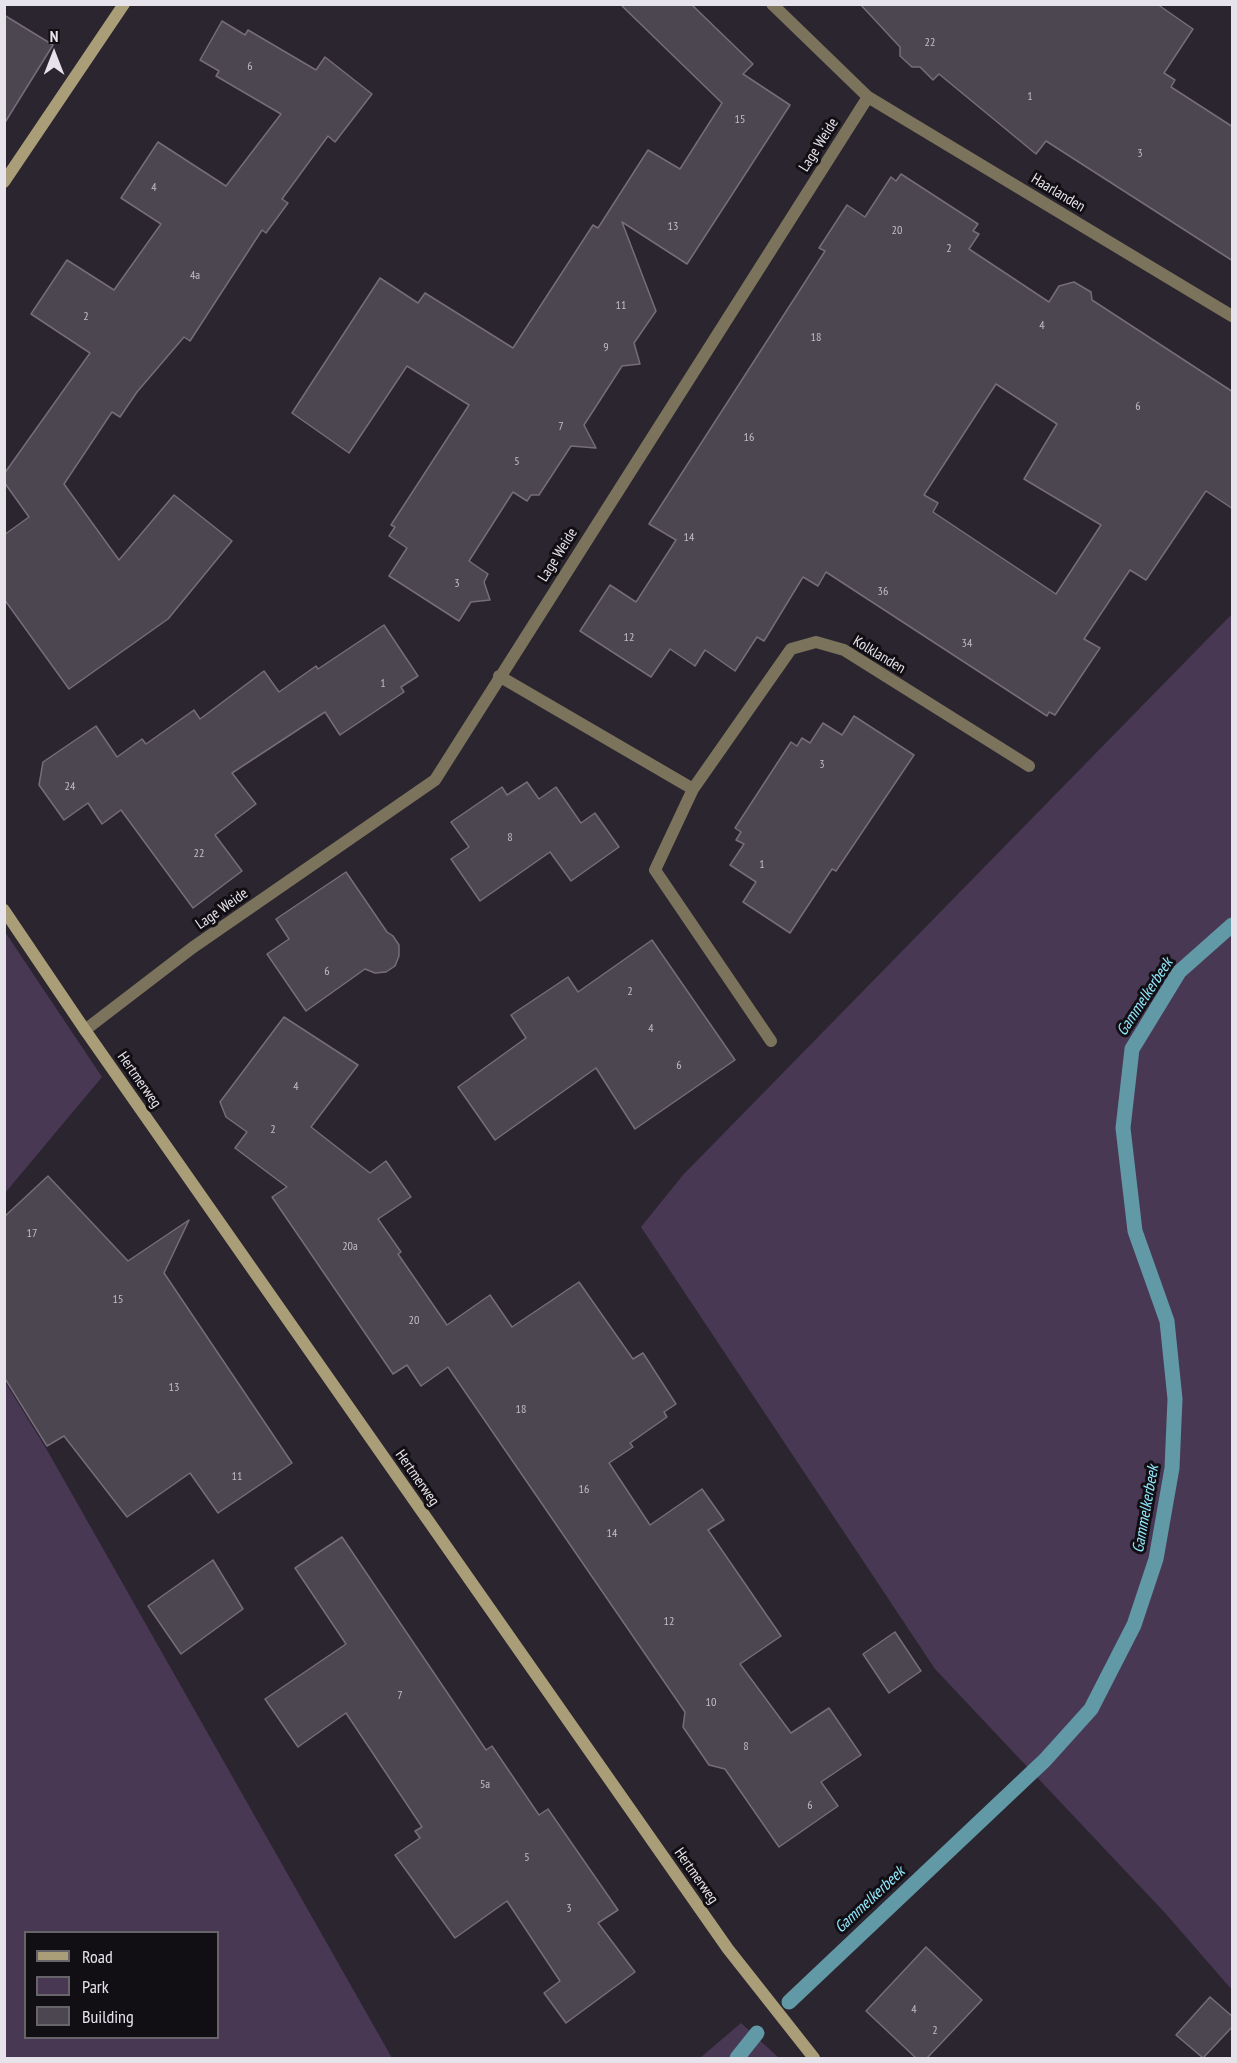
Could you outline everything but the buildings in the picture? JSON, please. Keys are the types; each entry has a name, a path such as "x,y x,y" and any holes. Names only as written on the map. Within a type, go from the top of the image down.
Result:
{"street":[{"path":"4,182 124,4"},
{"path":"772,4 868,97"},
{"name":"Haarlanden","path":"868,97 1233,316"},
{"name":"Lage Weide","path":"85,1030 192,948 435,780 868,97"},
{"name":"Kolklanden","path":"771,1041 655,870 693,789 791,649 816,642 844,650 1029,766"},
{"path":"499,676 693,789"},
{"name":"Hertmerweg","path":"4,910 85,1030 728,1949 814,2058"}],"green space":[{"path":"1232,614 1232,1990 1166,1914 935,1669 641,1227 683,1175"},
{"path":"5,932 102,1077 4,1193"},
{"path":"5,1382 47,1450 392,2058 5,2058"},
{"path":"741,2023 779,2058 700,2058"}],"waterway":[{"name":"Gammelkerbeek","path":"789,2002 1045,1760 1091,1709 1134,1625 1156,1559 1172,1468 1175,1399 1167,1321 1135,1231 1123,1128 1132,1049 1179,972 1232,925"},
{"name":"Gammelkerbeek","path":"737,2058 757,2033"}]}
